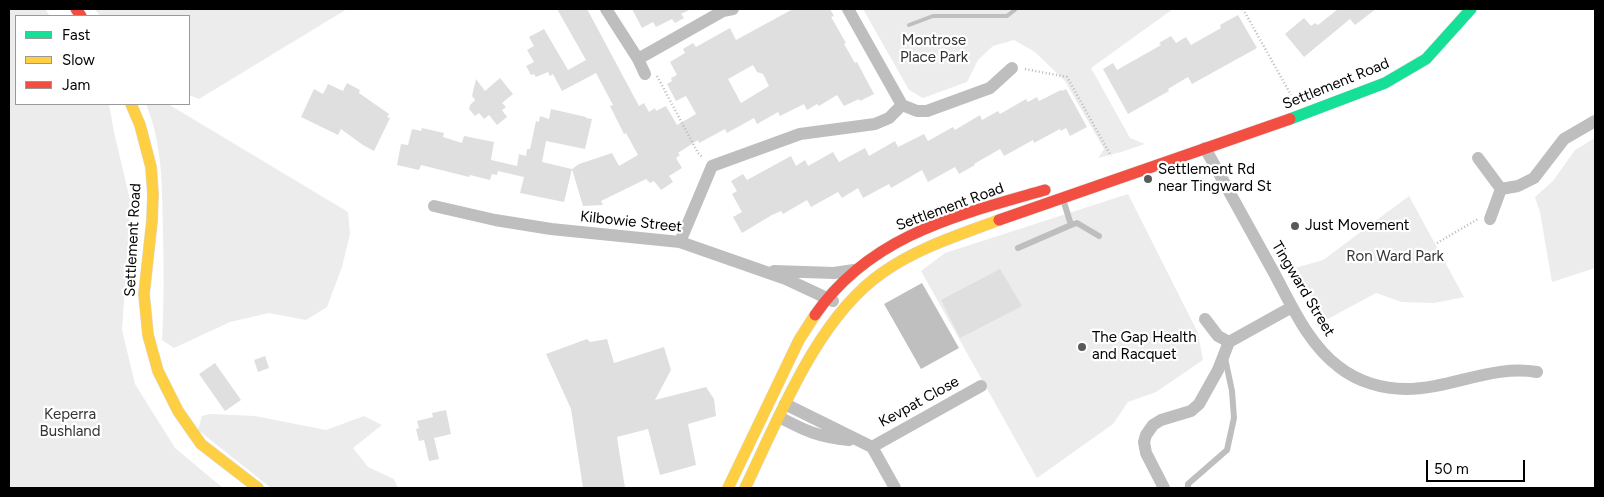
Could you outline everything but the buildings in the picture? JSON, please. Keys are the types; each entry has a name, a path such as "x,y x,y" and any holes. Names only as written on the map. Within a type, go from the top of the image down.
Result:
{"main road":[{"name":"Settlement Road","path":"745,488 806,362 823,335 858,293 881,273 924,248 1027,209 1280,123 1386,83 1426,59 1471,9"},
{"name":"Settlement Road","path":"131,105 140,125 151,167 152,221 144,294 148,335 158,372 178,411 201,444 258,488"},
{"name":"Settlement Road","path":"1104,172 1144,161 1191,152"},
{"name":"Settlement Road","path":"728,488 792,354 807,327 828,298 856,269 894,243 924,229 1059,186"},
{"path":"792,354 806,362"},
{"path":"769,404 785,404"},
{"path":"769,404 779,417"}],"street":[{"path":"606,9 620,32 641,57 645,74"},
{"path":"641,57 723,11 733,9"},
{"path":"848,9 902,105 917,111 927,111 990,88 1012,68"},
{"path":"680,242 712,166 800,134 875,124 889,118 902,105"},
{"path":"1500,188 1518,186 1534,178 1564,139 1595,121"},
{"name":"Tingward Street","path":"1205,148 1292,307 1314,343 1338,367 1370,384 1388,388 1407,389 1437,386 1507,371 1524,370 1537,372"},
{"path":"1478,158 1500,188"},
{"path":"1490,219 1500,188"},
{"name":"Kilbowie Street","path":"434,206 495,220 551,229 680,242 761,270 828,298 844,308"},
{"path":"761,270 834,273 856,269"},
{"path":"1164,488 1148,459 1144,442 1146,435 1153,425 1161,420 1182,414 1199,404 1206,394 1229,342 1292,307"},
{"path":"1205,319 1218,336 1229,342"},
{"name":"Kevpat Close","path":"867,444 981,386"},
{"path":"785,404 867,444 895,488"},
{"path":"779,417 817,435 867,444"}],"lane":[{"path":"1062,197 1071,225"},
{"path":"1018,248 1077,223 1099,236"},
{"path":"1188,488 1188,484 1227,450 1234,418 1232,391 1224,355"}],"path":[{"path":"1243,9 1291,95"},
{"path":"641,57 698,153 712,166"},
{"path":"1012,68 1029,69 1067,77 1111,156"},
{"path":"1437,244 1477,219 1490,219"}],"green space":[{"name":"Keperra Bushland","path":"9,9 45,9 49,15 15,15 15,105 109,105 130,200 122,330 135,384 175,448 223,488 9,488"},
{"path":"95,9 347,9 199,99 190,95 190,15 99,15"},
{"name":"Montrose Place Park","path":"863,9 1173,9 1091,68 1130,138 1145,144 1098,158 1104,149 1065,81 1035,52 1014,40 993,46 978,60 967,82 923,98 909,90"},
{"path":"146,105 170,105 348,212 350,234 342,267 327,307 306,320 269,313 230,322 174,348 162,340 164,272 162,183 159,151 152,119"},
{"path":"1595,138 1595,268 1552,282 1540,212 1535,197 1553,181 1575,150"},
{"name":"The Gap Health and Racquet","path":"1128,194 1198,333 1203,360 1156,392 1128,402 1113,424 1037,478 921,271 945,253"},
{"name":"Ron Ward Park","path":"1409,196 1464,297 1434,303 1402,302 1376,293 1324,321 1295,268 1323,260"},
{"path":"210,414 255,416 326,430 364,416 382,425 353,448 368,467 394,479 398,488 271,488 198,430 202,416"}],"shaded area":[{"path":"922,283 959,348 921,369 884,304"}],"waterway":[{"path":"909,25 933,16 1007,16 1016,9"}],"traffic: fast":[{"path":"1290,119 1385,83 1426,59 1471,9"}],"traffic: slow":[{"path":"131,105 140,125 151,167 152,221 144,294 148,335 158,371 178,411 201,444 258,488"},
{"path":"745,488 802,371 819,342 859,292 882,273 909,256 999,220"},
{"path":"728,488 799,340 815,315"}],"traffic: jam":[{"path":"76,9 80,15"},
{"path":"999,220 1290,119"},
{"path":"815,315 837,288 862,265 889,247 948,219 1045,190"}],"place":[{"name":"Settlement Rd near Tingward St","path":"1148,179"},
{"name":"Just Movement","path":"1295,226"},
{"name":"The Gap Health and Racquet","path":"1082,347"}]}
